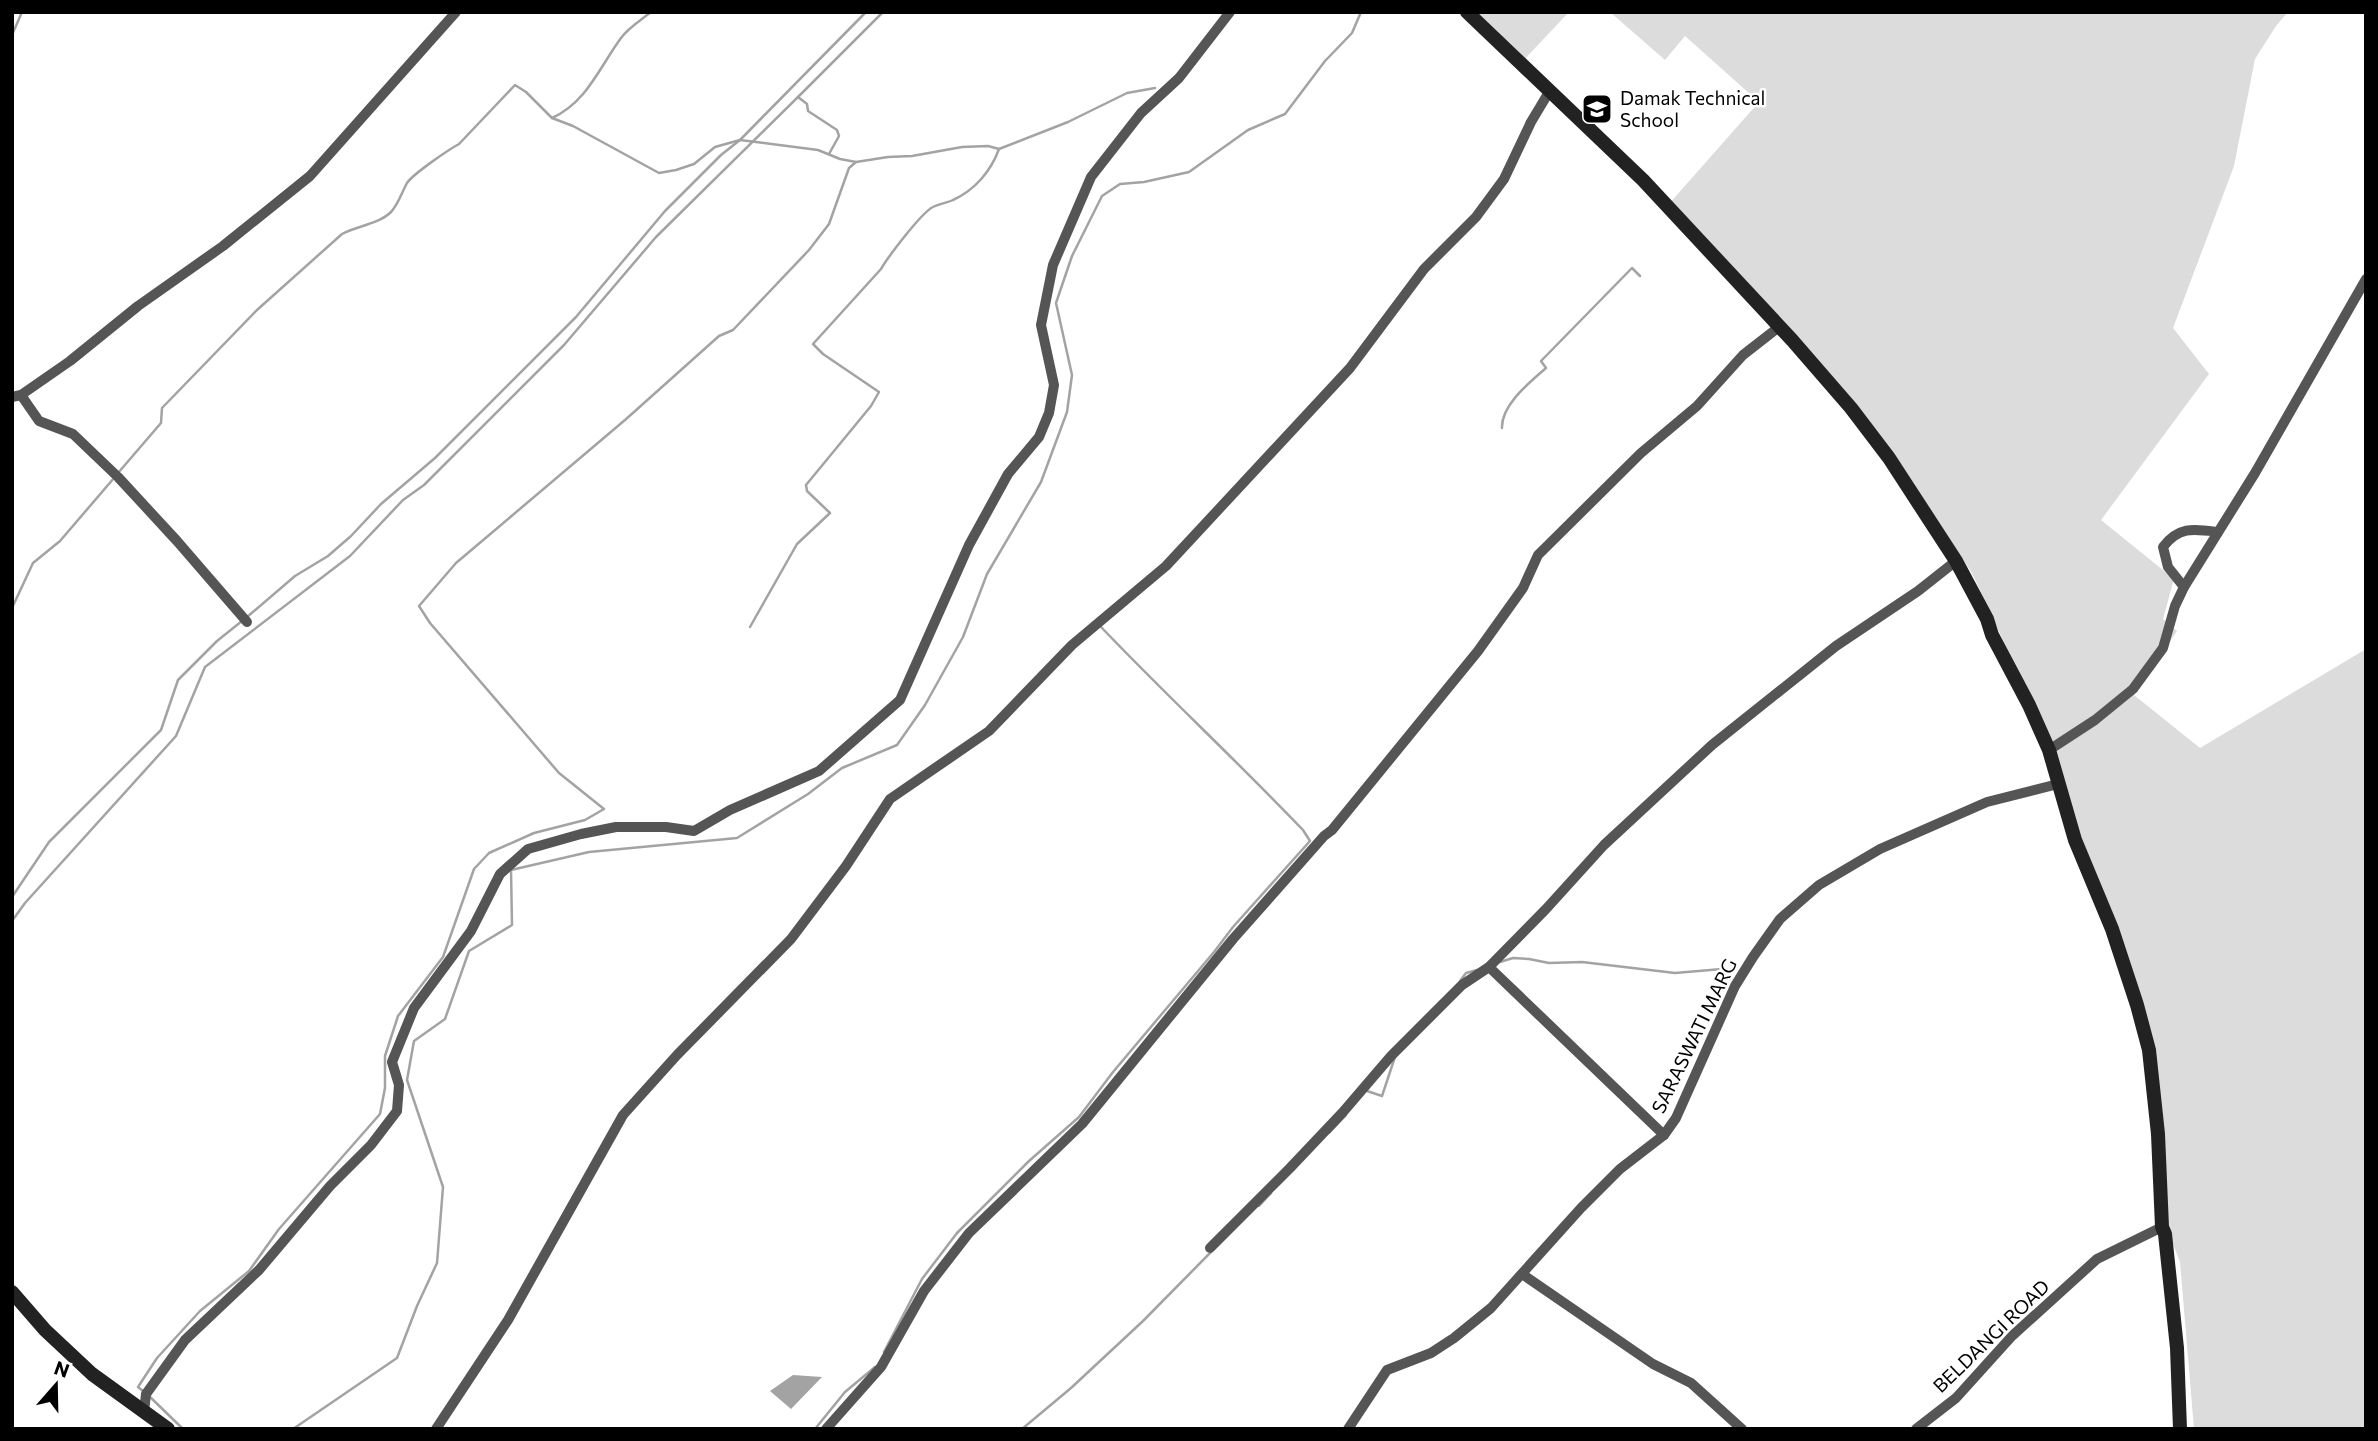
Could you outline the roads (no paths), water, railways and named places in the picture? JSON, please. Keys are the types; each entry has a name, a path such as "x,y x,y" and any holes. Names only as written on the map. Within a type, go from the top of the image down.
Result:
{"street":[{"path":"247,622 118,477 73,435 39,421 17,396 70,361 138,306 223,246 310,176 457,12"},
{"path":"144,1412 146,1394 185,1340 259,1270 330,1186 371,1145 397,1111 399,1086 392,1062 414,1007 471,930 500,874 527,849 581,834 616,827 666,827 694,831 730,810 819,771 900,700 969,545 1008,474 1039,437 1049,413 1054,386 1041,325 1053,265 1091,177 1142,113 1180,78 1230,12"},
{"path":"1467,12 1652,188 1851,408 1956,561 1987,619 1992,635 2049,750 2075,841 2112,929 2149,1050 2158,1134 2162,1227 2165,1234 2177,1348 2180,1429"},
{"path":"436,1429 509,1320 623,1115 677,1055 791,939 846,866 890,799 989,731 1072,645 1166,566 1350,368 1424,270 1476,217 1504,179 1549,92"},
{"path":"2049,750 2095,720 2133,689 2163,648 2175,606 2185,587 2255,473 2366,279"},
{"path":"826,1429 881,1367 924,1291 969,1233 1082,1124 1233,939 1332,830 1385,766 1478,651 1523,588 1538,555 1641,453 1697,406 1743,355 1779,327"},
{"path":"2185,587 2168,567 2163,547 2171,537 2185,530 2218,532"},
{"path":"1210,1248 1299,1159 1409,1038 1462,985 1489,967 1604,845 1712,745 1836,646 1918,591 1956,561"},
{"name":"SARASWATI MARG","path":"1348,1429 1387,1370 1431,1353 1491,1308 1560,1230 1620,1169 1664,1135 1676,1118 1735,986 1780,919 1819,885 1880,849 1987,802 2058,784"},
{"path":"1489,967 1664,1135"},
{"name":"BELDANGI ROAD","path":"1916,1429 1956,1398 2012,1336 2097,1259 2162,1227"},
{"path":"1522,1274 1653,1364 1691,1383 1742,1429"},
{"path":"12,1292 45,1330 92,1374 168,1429"}],"waterway":[{"path":"12,35 22,12"},
{"path":"552,118 583,94 624,34 651,12"},
{"path":"247,617 295,576 328,556 381,504 435,458 576,317 665,211 721,155 740,140 866,12"},
{"path":"829,154 839,136 837,130 808,111 807,104 798,97 883,12"},
{"path":"293,1429 397,1358 437,1263 443,1187 407,1080 414,1041 445,1019 469,951 512,925 511,870 589,852 737,838 808,794 842,768 897,745 925,705 963,637 987,574 1041,482 1067,412 1072,375 1056,303 1072,256 1102,196 1120,184 1144,182 1189,172 1248,130 1285,114 1325,61 1352,33 1361,12"},
{"path":"118,473 161,423 162,408 257,310 342,234 391,212 407,183 431,162 459,144 515,85 552,118 573,126 659,173 694,164 715,147 740,140 818,150 856,162 962,147 988,146 999,149 1068,122 1127,93 1155,88"},
{"path":"12,921 25,903 176,736 205,667 350,556 403,500 424,485 564,345 656,237 798,97"},
{"path":"750,627 797,544 830,513 807,491 806,485 871,406 879,392 823,354 813,344 881,269 921,218 933,207 961,196 975,185 992,165 999,149"},
{"path":"143,1391 138,1387 157,1358 200,1311 249,1271 279,1229 380,1114 385,1088 385,1056 398,1016 443,957 474,869 489,853 534,833 585,820 604,809 559,773 430,623 419,606 456,563 625,420 719,336 733,330 809,250 829,224 849,168 856,162"},
{"path":"1502,428 1503,419 1511,403 1546,368 1541,361 1632,268 1640,276"},
{"path":"12,608 33,563 60,541 114,478"},
{"path":"12,897 49,842 161,730 178,680 217,641 242,621"},
{"path":"884,1352 922,1279 957,1233 1029,1161 1079,1117 1233,927 1310,841 1278,804 1101,627"},
{"path":"1500,962 1513,958 1549,963 1582,962 1675,973 1722,969"},
{"path":"1460,981 1466,973 1477,970"},
{"path":"1367,1091 1382,1096 1395,1057"},
{"path":"1329,1133 1346,1115"},
{"path":"1259,1206 1271,1193"},
{"path":"1022,1429 1143,1321 1211,1252"},
{"path":"815,1429 845,1392 875,1367"},
{"path":"148,1395 183,1429"}],"place":[{"name":"Damak Technical School","path":"1597,109"}]}
